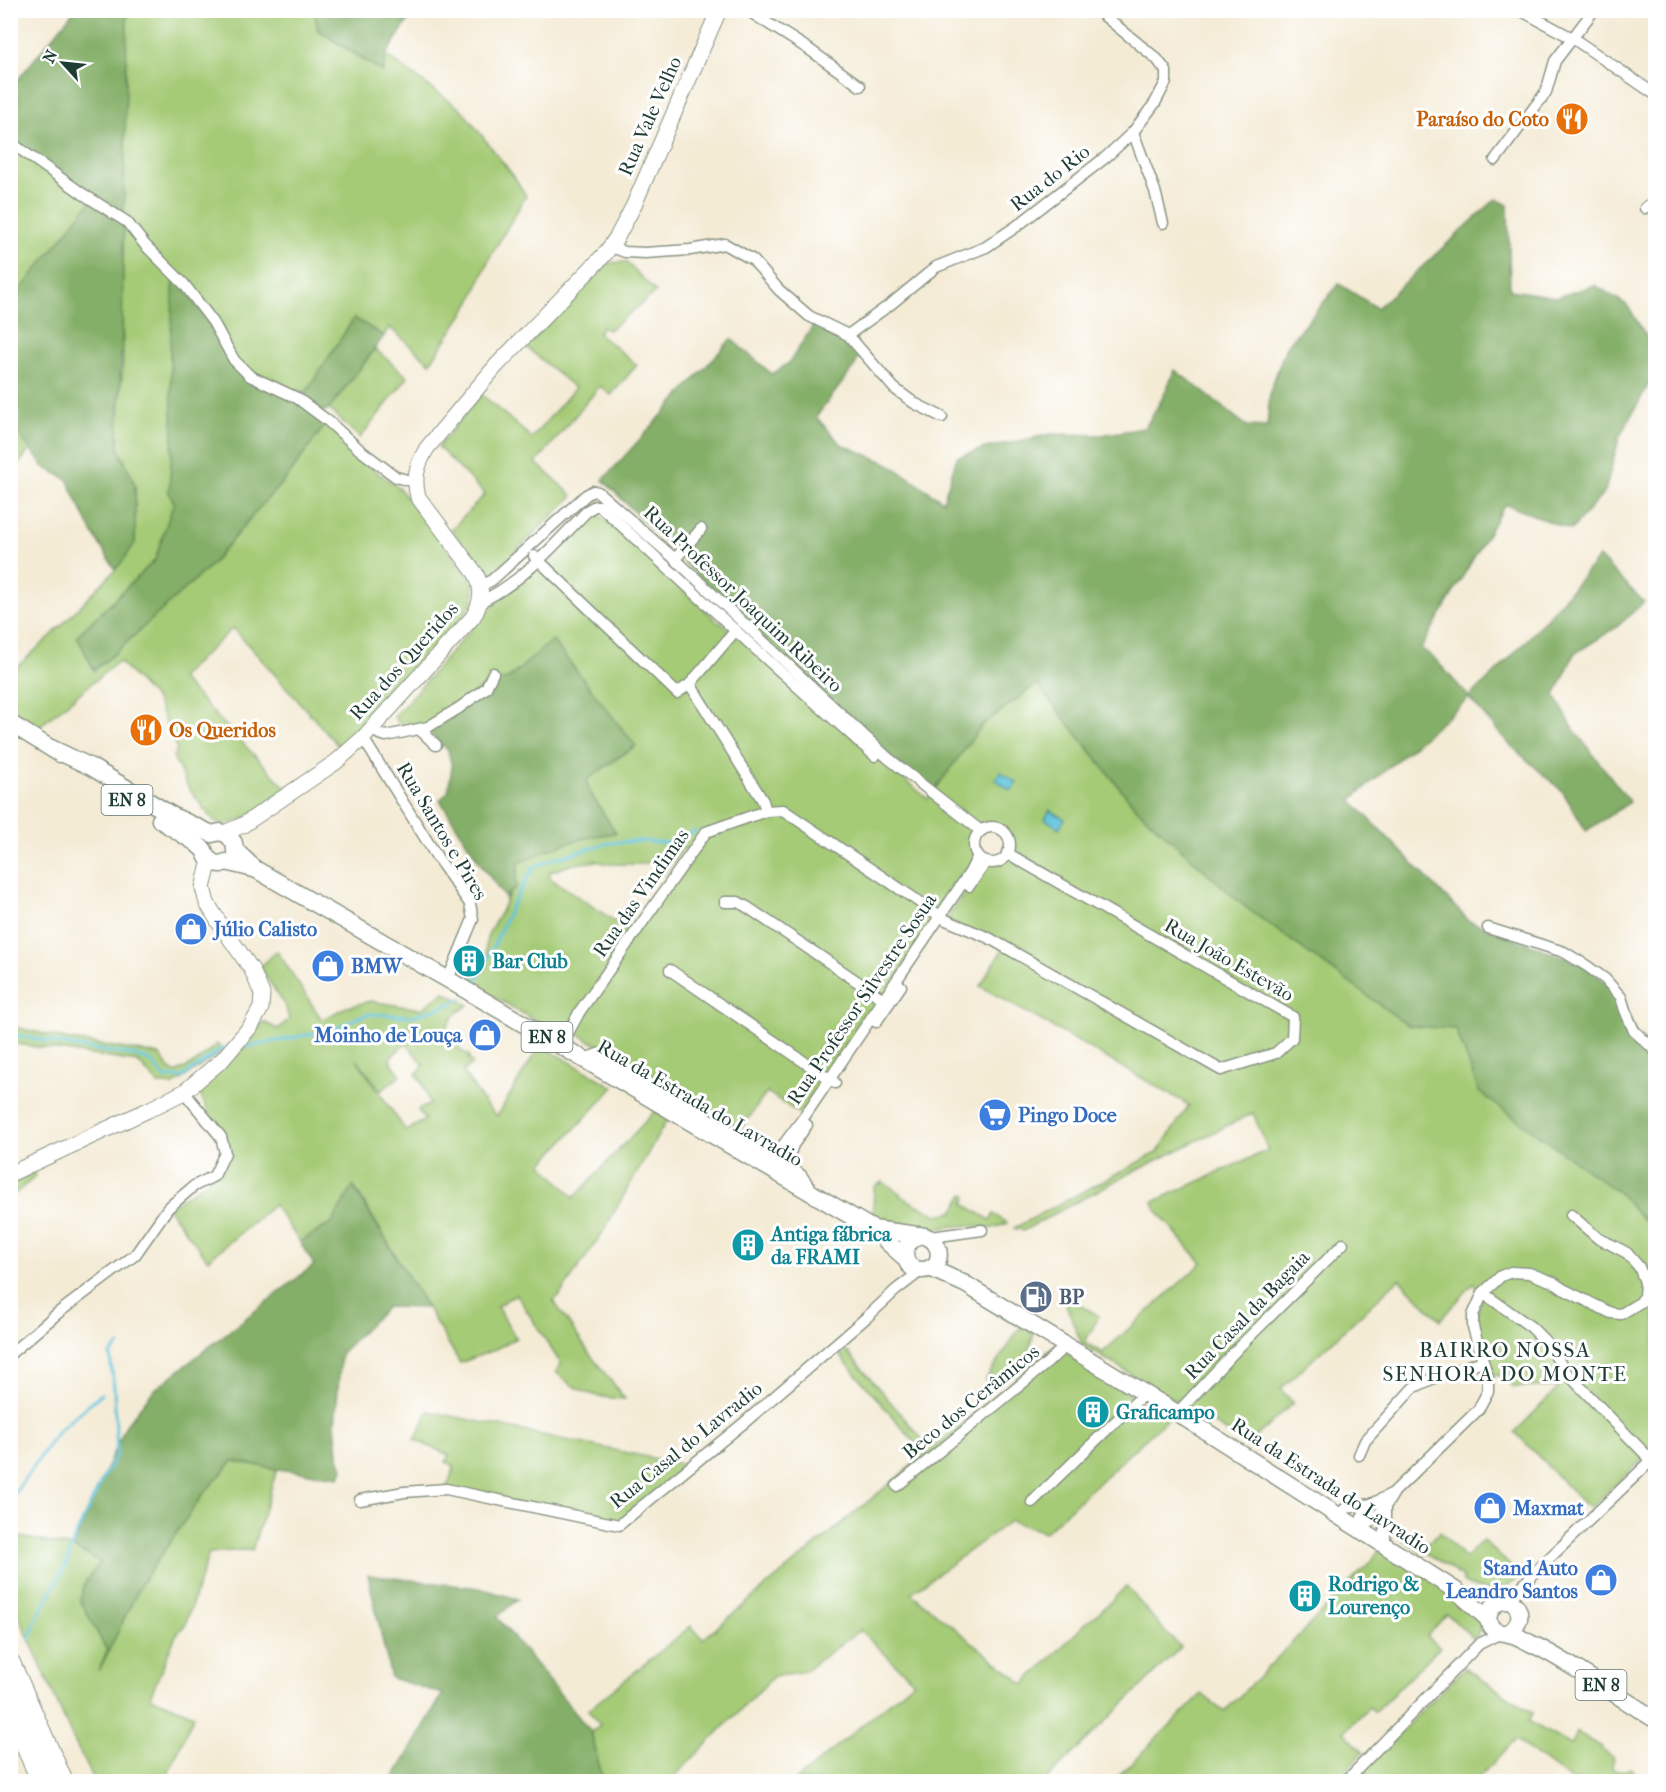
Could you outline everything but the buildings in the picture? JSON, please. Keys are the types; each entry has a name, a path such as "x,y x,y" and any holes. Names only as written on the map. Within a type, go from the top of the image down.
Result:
{"highway":[{"path":"10,1663 63,1782"},
{"path":"10,1710 42,1782"}],"main road":[{"name":"Rua da Estrada do Lavradio","path":"10,723 51,748 92,767 165,822 221,849 873,1229 924,1255 965,1284 1178,1413 1504,1623"},
{"name":"Rua da Estrada do Lavradio","path":"873,1229 924,1255"},
{"name":"Rua da Estrada do Lavradio","path":"1458,1592 1501,1602"},
{"name":"EN 8","path":"1501,1602 1513,1604 1504,1623 1656,1720"},
{"path":"1501,1602 1491,1609 1504,1623"}],"street":[{"name":"Rua Vale Velho","path":"614,242 633,207 719,10"},
{"path":"747,10 810,50 860,86"},
{"name":"Rua do Rio","path":"848,335 936,267 986,247 1017,226 1106,157 1133,132 1155,103 1166,82 1166,71 1157,59 1097,10"},
{"path":"1520,10 1574,39 1656,95"},
{"path":"1495,160 1546,92 1556,62 1594,10"},
{"path":"1133,132 1155,191 1163,223"},
{"path":"10,142 127,222 145,246 184,284 213,322 234,360 250,376 297,398 323,416 360,450 396,477 415,482"},
{"path":"1645,208 1656,200"},
{"path":"481,586 476,574 418,497 415,482 420,461 495,366 592,268 614,242 632,252 645,253 690,250 725,244 753,260 779,290 809,316 848,335 894,388 914,403 942,417"},
{"name":"Rua Professor Joaquim Ribeiro","path":"481,586 492,580 586,495 593,491 598,492 675,559 888,758 978,834"},
{"name":"Rua Professor Joaquim Ribeiro","path":"480,602 498,593 537,560 588,510 594,506 600,506 858,742 978,834"},
{"path":"675,559 701,529"},
{"path":"546,531 556,543"},
{"path":"527,549 677,693 690,684 736,630"},
{"name":"Rua dos Queridos","path":"184,1092 234,1048 258,1016 262,1000 260,987 252,970 220,924 204,895 204,882 221,849 243,825 336,762 368,733 473,617 480,602 481,586"},
{"path":"368,733 386,736 428,727 486,688 493,672"},
{"path":"690,684 763,801 766,811 783,810 943,918"},
{"path":"419,729 436,745"},
{"name":"Rua Santos e Pires","path":"368,733 437,857 470,904 473,919 447,979"},
{"name":"Rua das Vindimas","path":"561,1046 592,993 706,832 766,811"},
{"path":"993,827 1004,832 1009,842 1007,853 999,861 982,859 974,845 978,834 993,827"},
{"name":"Rua João Estevão","path":"943,918 989,938 1221,1070 1276,1053 1292,1038 1293,1017 1007,853"},
{"name":"Rua Professor Silvestre Sosua","path":"769,1154 782,1148 832,1081 943,918 970,872 982,859"},
{"path":"725,902 738,902 747,907 886,1002"},
{"path":"1488,928 1564,952 1605,979 1621,997 1634,1031 1656,1051"},
{"path":"670,970 832,1081"},
{"path":"584,1059 598,1054 786,1164 801,1175 816,1196"},
{"name":"Rua Professor Silvestre Sosua","path":"786,1164 793,1145 832,1081"},
{"path":"10,1174 184,1092 221,1137 225,1153 214,1176 194,1186 168,1208 135,1255 58,1313 10,1354"},
{"path":"1338,1515 1346,1508 1372,1504 1393,1493 1478,1410 1488,1391 1488,1378 1473,1327 1473,1315 1483,1293 1501,1276 1511,1272 1529,1273 1553,1282 1611,1313 1621,1314 1641,1302 1645,1282 1640,1267 1627,1253 1599,1239 1570,1215"},
{"path":"924,1255 953,1234 982,1230"},
{"name":"Rua Casal da Bagaia","path":"1178,1413 1239,1347 1343,1244"},
{"name":"Rua Casal do Lavradio","path":"360,1500 404,1492 446,1489 619,1525 745,1422 867,1317 902,1285 924,1255"},
{"path":"1483,1293 1531,1327 1546,1342 1566,1372 1654,1459 1513,1596 1501,1602"},
{"name":"Beco dos Cerâmicos","path":"897,1486 1066,1345"},
{"path":"1359,1455 1365,1441 1413,1388 1437,1377 1483,1362"},
{"path":"1032,1502 1145,1393"},
{"path":"1358,1528 1370,1522 1385,1508 1393,1493"},
{"path":"1358,1528 1363,1515 1372,1504"},
{"path":"1385,1508 1385,1546"},
{"path":"1345,1782 1479,1644 1504,1623 1529,1579"},
{"path":"1479,1644 1504,1623"}],"green space":[{"path":"314,10 414,11 386,55 383,72 318,30"},
{"path":"74,11 127,11 122,336 118,432 119,449 135,485 135,543 115,569 92,532 67,479 44,467 11,424 10,303 92,200 11,142 11,88"},
{"path":"127,11 314,11 318,30 382,72 386,55 462,110 515,178 526,196 490,257 471,302 430,363 389,327 384,336 354,318 305,394 300,390 292,392 275,380 271,386 170,352 173,439 169,493 174,502 155,560 77,636 94,670 212,564 289,475 328,421 360,450 361,460 400,489 469,576 474,590 471,606 463,616 342,750 233,628 180,678 286,788 253,814 224,824 215,822 189,789 173,757 177,749 156,700 119,661 37,728 12,715 10,673 51,636 117,568 135,543 135,485 119,449 118,432 123,362"},
{"path":"10,142 92,200 11,303 10,303"},
{"path":"1496,199 1508,205 1510,290 1557,297 1595,285 1627,305 1655,350 1655,373 1619,438 1605,492 1571,530 1505,504 1421,648 1434,658 1469,697 1520,647 1599,557 1644,602 1617,627 1574,654 1555,696 1575,731 1630,802 1586,831 1563,792 1509,744 1469,698 1351,800 1469,921 1587,966 1621,997 1634,1031 1655,1051 1655,1232 1618,1192 1479,1092 1456,1029 1409,1026 1244,906 1135,807 1037,684 982,725 932,794 763,642 603,480 731,339 772,374 789,363 817,320 862,351 854,367 816,417 841,444 889,464 943,501 957,457 986,448 1051,434 1101,435 1145,428 1175,370 1247,426 1267,427 1270,392 1286,347 1339,284 1377,308"},
{"path":"626,262 656,292 609,330 602,327 598,333 637,365 611,395 600,386 536,463 573,496 494,572 483,567 451,530 485,494 438,447 481,394 532,438 575,388 526,347 608,263"},
{"path":"174,274 234,360 328,421 289,475 212,564 94,670 77,636 155,560 174,502 169,493 173,439 170,352"},
{"path":"354,318 384,336 329,409 323,412 305,400 305,394"},
{"path":"375,349 408,377 360,438 329,409"},
{"path":"11,404 38,439 11,474"},
{"path":"593,513 602,517 717,621 744,638 859,742 928,799 982,725 1037,684 1135,807 1244,906 1409,1025 1456,1029 1479,1092 1618,1192 1655,1232 1655,1450 1590,1508 1584,1504 1515,1432 1559,1387 1513,1387 1499,1375 1494,1376 1490,1373 1473,1327 1483,1293 1473,1284 1440,1320 1399,1279 1281,1389 1293,1403 1248,1444 1082,1345 1062,1294 1099,1316 1085,1342 1102,1353 1202,1263 1156,1210 1153,1202 1268,1150 1253,1113 1115,1181 1023,1231 1014,1228 1158,1152 1189,1105 980,986 1004,947 946,920 986,862 1001,860 1007,854 1009,844 1007,838 994,827 982,830 978,835 975,848 978,856 804,1117 767,1092 741,1129 570,1029 553,1031 469,982 488,957 487,939 507,898 516,887 519,863 561,845 592,836 616,833 589,791 587,780 635,746 552,640 508,679 428,727 406,731 394,717 474,626 505,594 533,572","holes":["693,848 634,934 550,878 550,872 574,864 597,861 608,864 641,864 658,861 663,874 683,849"]},
{"path":"552,640 636,746 587,780 589,791 616,833 566,844 519,863 517,887 507,895 506,899 440,800 448,792 452,767 448,750 432,736 428,727 490,682 508,679"},
{"path":"277,951 322,1020 344,1008 370,1001 421,1009 444,992 469,1005 452,1018 446,1030 463,1040 458,1049 470,1056 468,1059 473,1063 463,1072 486,1105 497,1116 540,1045 614,1087 542,1164 574,1198 655,1111 668,1118 601,1235 559,1296 553,1300 589,1353 625,1399 605,1397 580,1390 556,1372 561,1364 516,1294 497,1306 516,1338 494,1350 460,1363 354,1186 332,1223 300,1242 274,1205 208,1260 168,1208 214,1176 225,1153 221,1137 197,1089 244,1048 263,1022 278,1029 289,1019 286,1007 260,967","holes":["406,1043 424,1065 416,1074 430,1104 418,1110 425,1120 406,1131 357,1060 381,1091 401,1075 389,1059"]},
{"path":"10,1026 66,1039 160,1055 175,1073 195,1063 217,1044 223,1051 172,1086 158,1084 138,1062 11,1043"},
{"path":"34,1172 36,1176 11,1197 11,1182"},
{"path":"883,1182 901,1194 900,1196 937,1215 953,1212 964,1194 967,1196 964,1204 990,1220 994,1214 1007,1223 992,1228 966,1226 925,1228 888,1220 873,1215 874,1187"},
{"path":"353,1186 427,1308 387,1307 341,1353 335,1424 338,1454 343,1468 340,1477 233,1461 204,1493 141,1584 99,1671 107,1651 80,1600 86,1580 101,1562 72,1547 126,1425 154,1390 314,1265 300,1242 332,1223"},
{"path":"1021,1326 1034,1333 1027,1357 992,1386 986,1379"},
{"path":"1055,1346 1168,1418 1045,1532 1010,1521 911,1593 1024,1684 1126,1586 1181,1647 1045,1781 795,1781 914,1682 860,1630 805,1671 774,1676 670,1781 603,1781 591,1732 600,1725 588,1710 691,1626 703,1639"},
{"path":"847,1351 923,1440 918,1446 840,1356"},
{"path":"428,1411 685,1465 703,1449 703,1457 619,1525 446,1489 454,1468 452,1464 446,1462 449,1455 415,1440"},
{"path":"233,1461 277,1469 252,1551 209,1553 185,1625 176,1635 150,1697 194,1715 165,1781 95,1781 74,1741 11,1598 10,1535 72,1547 101,1562 87,1580 80,1600 107,1651 105,1658 141,1584 204,1493"},
{"path":"1408,1532 1423,1547 1440,1532 1465,1558 1483,1540 1521,1576 1508,1585 1494,1590 1471,1586 1463,1582 1462,1577 1427,1553 1421,1553 1402,1538"},
{"path":"1381,1547 1440,1585 1482,1624 1474,1639 1447,1614 1427,1636 1440,1647 1375,1712 1369,1707 1344,1732 1364,1753 1338,1781 1306,1781 1302,1774 1295,1782 1112,1782 1202,1694 1224,1712 1373,1559"},
{"path":"368,1575 479,1588 518,1599 497,1617 591,1732 603,1781 392,1781 443,1694 391,1678"},
{"path":"1465,1668 1533,1713 1528,1721 1570,1745 1577,1732 1602,1747 1601,1749 1614,1758 1613,1769 1630,1768 1633,1771 1625,1781 1572,1781 1516,1740 1475,1781 1352,1780"}],"water":[{"path":"1001,772 1017,783 1011,791 995,779"},
{"path":"1050,810 1065,819 1059,828 1045,819"}],"waterway":[{"path":"474,984 512,905 533,868 550,860 609,843 637,841 673,843 695,831"},
{"path":"247,1047 312,1034 325,1034 368,1014 412,1016 448,1005 462,998"},
{"path":"10,1034 132,1055 151,1061 165,1078 183,1077 224,1047"},
{"path":"29,1639 35,1621 66,1565 74,1539 117,1453 110,1355 119,1345"},
{"path":"10,1500 59,1430 101,1394"}],"place":[{"name":"Paraíso do Coto","path":"1572,119"},
{"name":"Os Queridos","path":"146,730"},
{"name":"Júlio Calisto","path":"191,929"},
{"name":"Bar Club","path":"469,961"},
{"name":"BMW","path":"328,966"},
{"name":"Moinho de Louça","path":"485,1035"},
{"name":"Pingo Doce","path":"995,1115"},
{"name":"Antiga fábrica da FRAMI","path":"748,1245"},
{"name":"BP","path":"1036,1297"},
{"name":"Graficampo","path":"1093,1412"},
{"name":"Maxmat","path":"1490,1508"},
{"name":"Stand Auto Leandro Santos","path":"1601,1580"},
{"name":"Rodrigo & Lourenço","path":"1305,1596"}],"district":[{"name":"BAIRRO NOSSA SENHORA DO MONTE","path":"1505,1362"}]}
